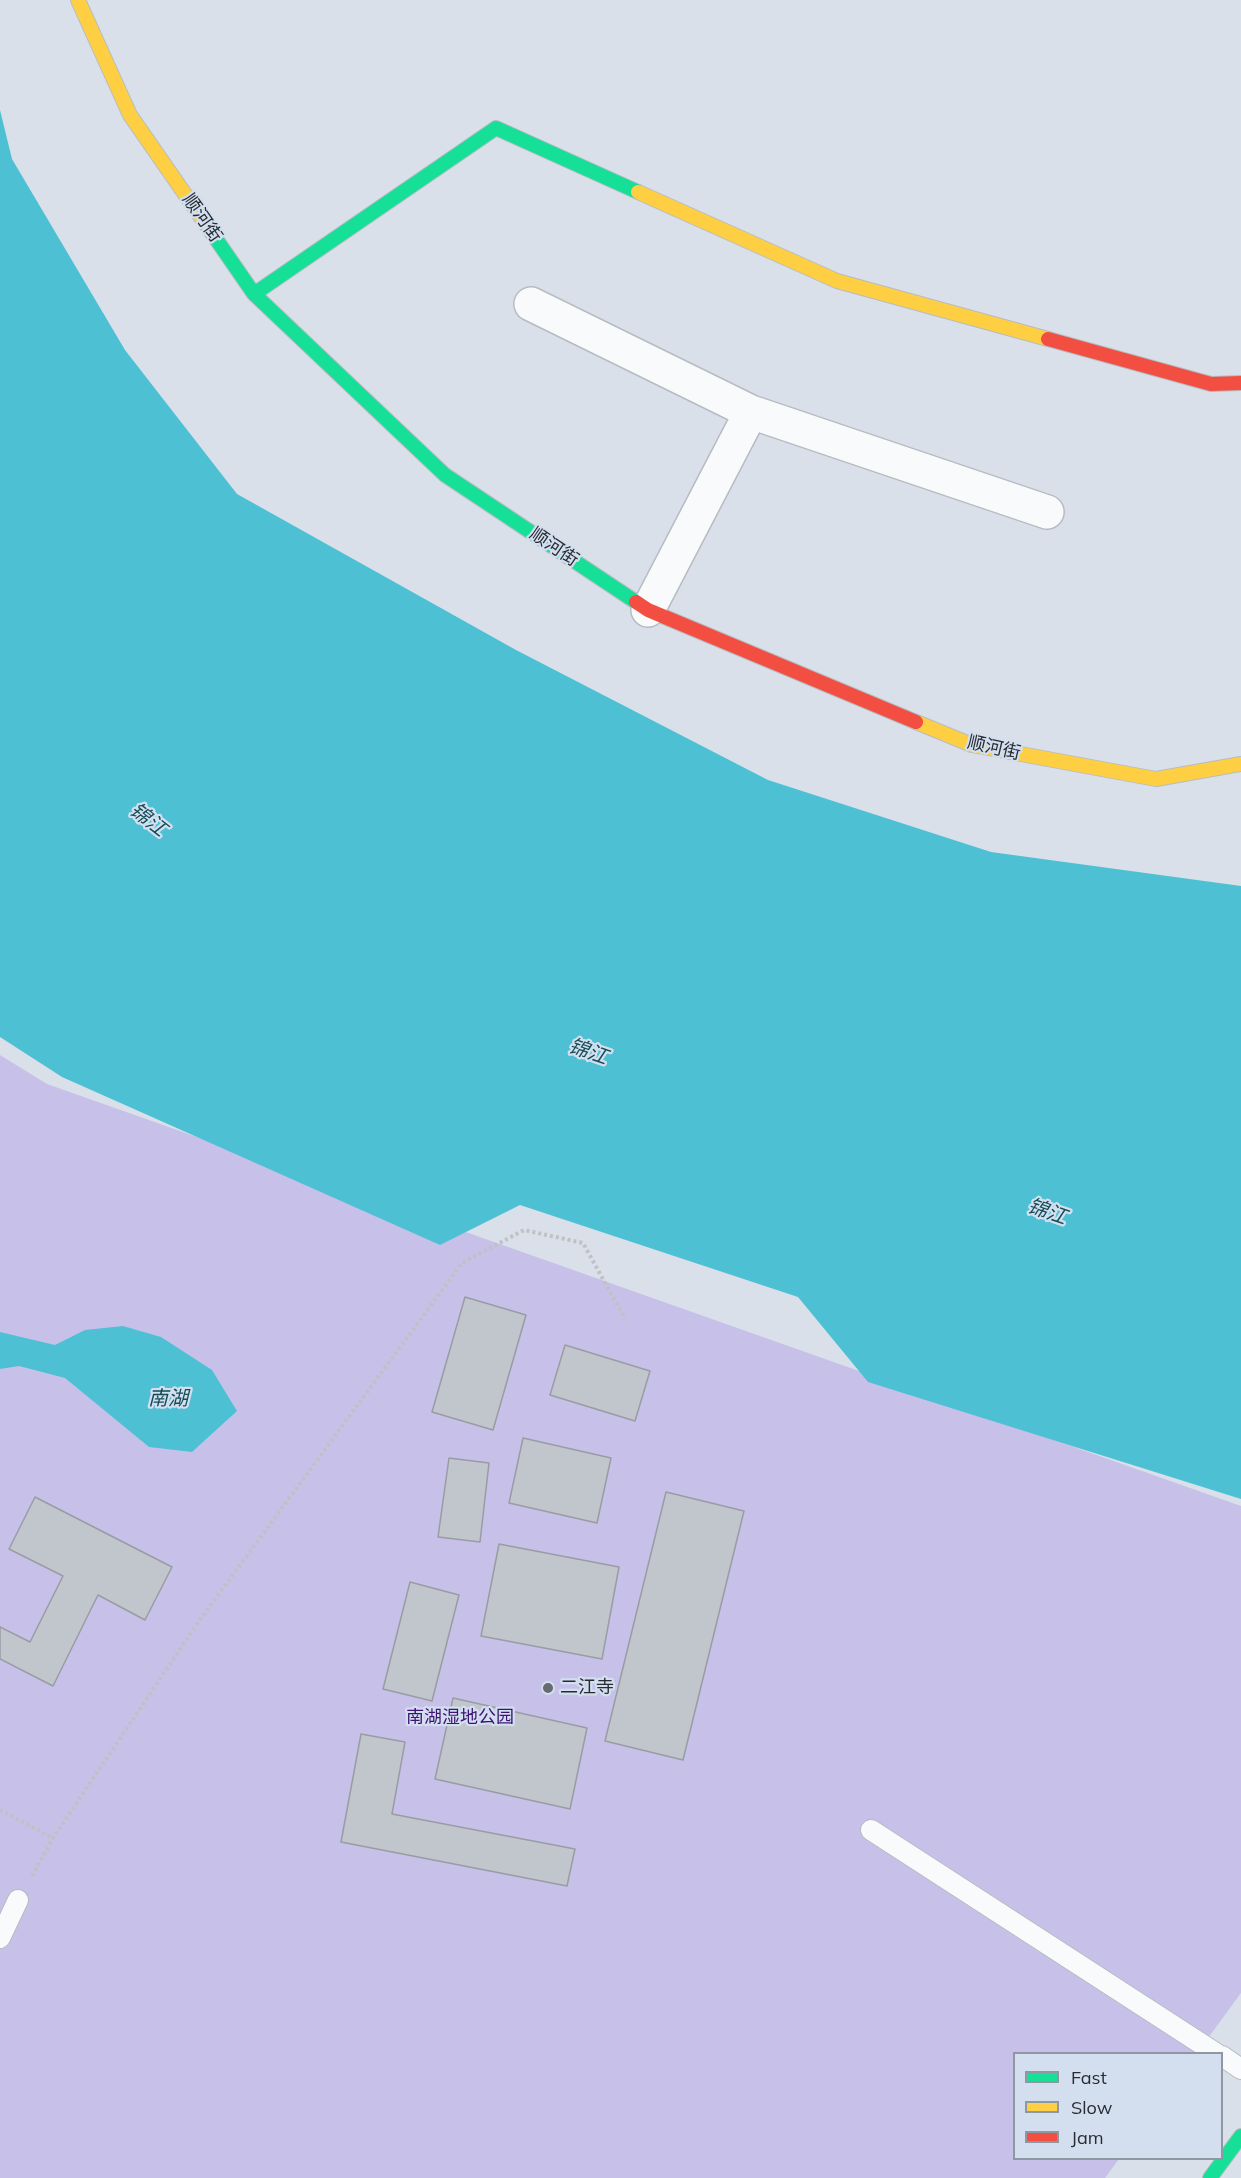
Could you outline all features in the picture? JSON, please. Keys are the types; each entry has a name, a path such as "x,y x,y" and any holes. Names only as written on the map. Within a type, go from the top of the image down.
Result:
{"street":[{"name":"顺河街","path":"78,0 130,115 254,294 446,475 648,610 972,745 1156,779 1241,764"},
{"path":"254,294 496,128 837,281 1211,384 1241,383"},
{"path":"531,303 751,412 1047,512"},
{"path":"648,610 751,412"},
{"path":"1210,2178 1241,2136"}],"lane":[{"path":"871,1830 1214,2052"},
{"path":"0,1938 18,1900"},
{"path":"1223,2057 1241,2069"}],"path":[{"path":"18,1900 53,1838 200,1621 462,1263 524,1230 583,1243 625,1319"},
{"path":"0,1810 53,1838"}],"green space":[{"name":"南湖湿地公园","path":"0,1055 47,1084 1241,1506 1241,1993 1198,2052 1013,2052 1013,2160 1118,2160 1105,2178 0,2178"}],"water":[{"name":"锦江","path":"0,110 12,159 125,350 237,494 516,650 768,780 991,852 1241,886 1241,1499 868,1382 798,1297 520,1205 440,1245 62,1077 0,1037"},
{"name":"南湖","path":"123,1326 161,1337 212,1370 237,1411 192,1452 149,1447 65,1378 19,1366 0,1369 0,1332 55,1345 85,1330"}],"building":[{"path":"465,1297 526,1315 493,1430 432,1412"},
{"path":"565,1345 650,1371 635,1421 550,1395"},
{"path":"523,1438 611,1458 597,1523 509,1503"},
{"path":"449,1458 489,1463 480,1542 438,1537"},
{"path":"666,1492 744,1511 683,1760 605,1741"},
{"path":"35,1497 172,1567 145,1620 98,1595 53,1686 0,1659 0,1627 30,1642 63,1576 9,1549"},
{"path":"499,1544 619,1567 602,1659 481,1636"},
{"path":"410,1582 459,1595 432,1701 383,1689"},
{"path":"453,1698 587,1728 570,1809 435,1779"},
{"path":"361,1734 405,1742 392,1814 575,1849 567,1886 341,1842"}],"traffic: fast":[{"path":"254,294 496,128 638,192"},
{"path":"205,223 254,294 445,475 636,602"},
{"path":"1210,2178 1241,2136"}],"traffic: slow":[{"path":"78,0 130,115 205,223"},
{"path":"638,192 837,281 1048,339"},
{"path":"916,722 972,745 1156,779 1241,764"}],"traffic: jam":[{"path":"1048,339 1211,384 1241,383"},
{"path":"636,602 648,610 916,722"}],"place":[{"name":"二江寺","path":"548,1688"}]}
